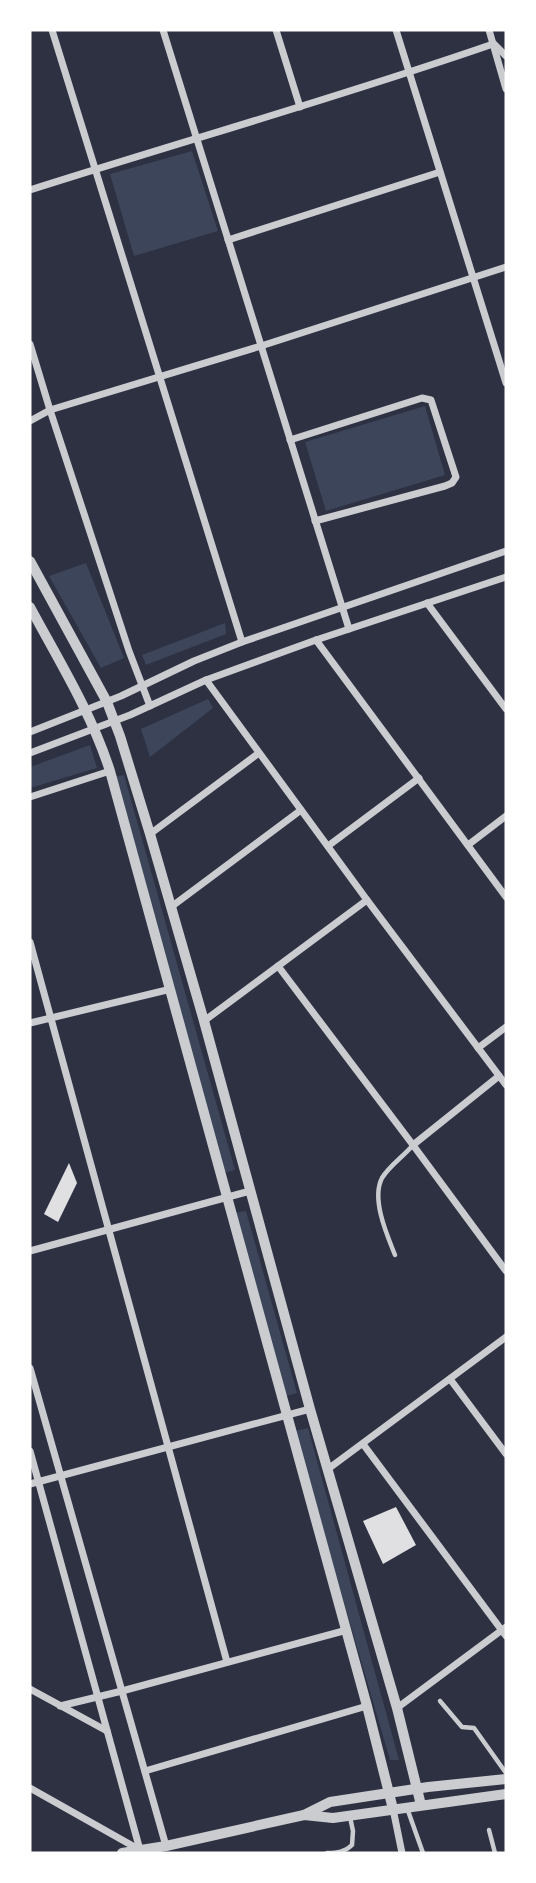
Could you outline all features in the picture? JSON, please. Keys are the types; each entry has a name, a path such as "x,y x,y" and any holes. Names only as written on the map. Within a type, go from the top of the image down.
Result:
{"street":[{"path":"52,30 242,642"},
{"path":"163,30 349,629"},
{"path":"276,30 300,107"},
{"path":"396,30 506,383"},
{"path":"489,30 506,89"},
{"path":"30,190 409,73 493,44"},
{"path":"493,44 506,56"},
{"path":"228,240 440,172"},
{"path":"30,421 50,410 506,267"},
{"path":"30,344 141,687 150,706"},
{"path":"290,440 427,398 431,400 456,477 452,483 445,486 315,521"},
{"path":"30,732 107,702 194,661 242,642 506,551"},
{"path":"30,561 107,702 150,834 310,1409 397,1708 421,1805"},
{"path":"30,752 114,721 206,680 316,640 506,577"},
{"path":"427,603 506,709"},
{"path":"31,614 86,710 110,771 368,1706 402,1853"},
{"path":"316,640 506,897"},
{"path":"206,680 506,1086"},
{"path":"150,834 260,753"},
{"path":"30,797 110,771"},
{"path":"328,846 418,778"},
{"path":"171,907 301,810"},
{"path":"468,845 506,816"},
{"path":"204,1021 367,900"},
{"path":"30,942 227,1662"},
{"path":"278,966 506,1271"},
{"path":"30,1023 170,989"},
{"path":"478,1048 506,1027"},
{"path":"413,1145 499,1076"},
{"path":"30,1251 250,1191"},
{"path":"328,1469 506,1337"},
{"path":"30,1368 166,1846"},
{"path":"450,1379 506,1454"},
{"path":"34,1483 310,1409"},
{"path":"363,1444 505,1631 397,1708"},
{"path":"30,1451 34,1483 140,1850"},
{"path":"60,1706 347,1630"},
{"path":"30,1689 107,1731"},
{"path":"145,1771 368,1706"},
{"path":"122,1853 166,1846 304,1815 330,1802 506,1779"},
{"path":"30,1788 140,1850"},
{"path":"304,1815 333,1818 506,1794"}],"lane":[{"path":"396,1255 382,1222 379,1190 382,1178 413,1145"},
{"path":"440,1700 462,1727 474,1728 506,1773"},
{"path":"407,1807 423,1853"},
{"path":"327,1853 339,1853 352,1845 350,1816"},
{"path":"489,1830 495,1853"}],"shaded area":[{"path":"192,151 218,231 134,256 110,174"},
{"path":"425,406 445,475 326,511 305,442"},
{"path":"86,563 124,658 101,668 49,576"},
{"path":"225,623 226,634 146,665 142,655"},
{"path":"208,699 213,708 150,757 141,729"},
{"path":"90,745 97,768 30,788 30,767"},
{"path":"124,775 235,1170 224,1173 113,777"},
{"path":"246,1211 297,1393 286,1396 233,1213"},
{"path":"308,1428 399,1760 390,1760 294,1431"}],"building":[{"path":"69,1163 77,1183 58,1222 44,1214"},
{"path":"396,1507 416,1545 383,1564 363,1521"}]}
